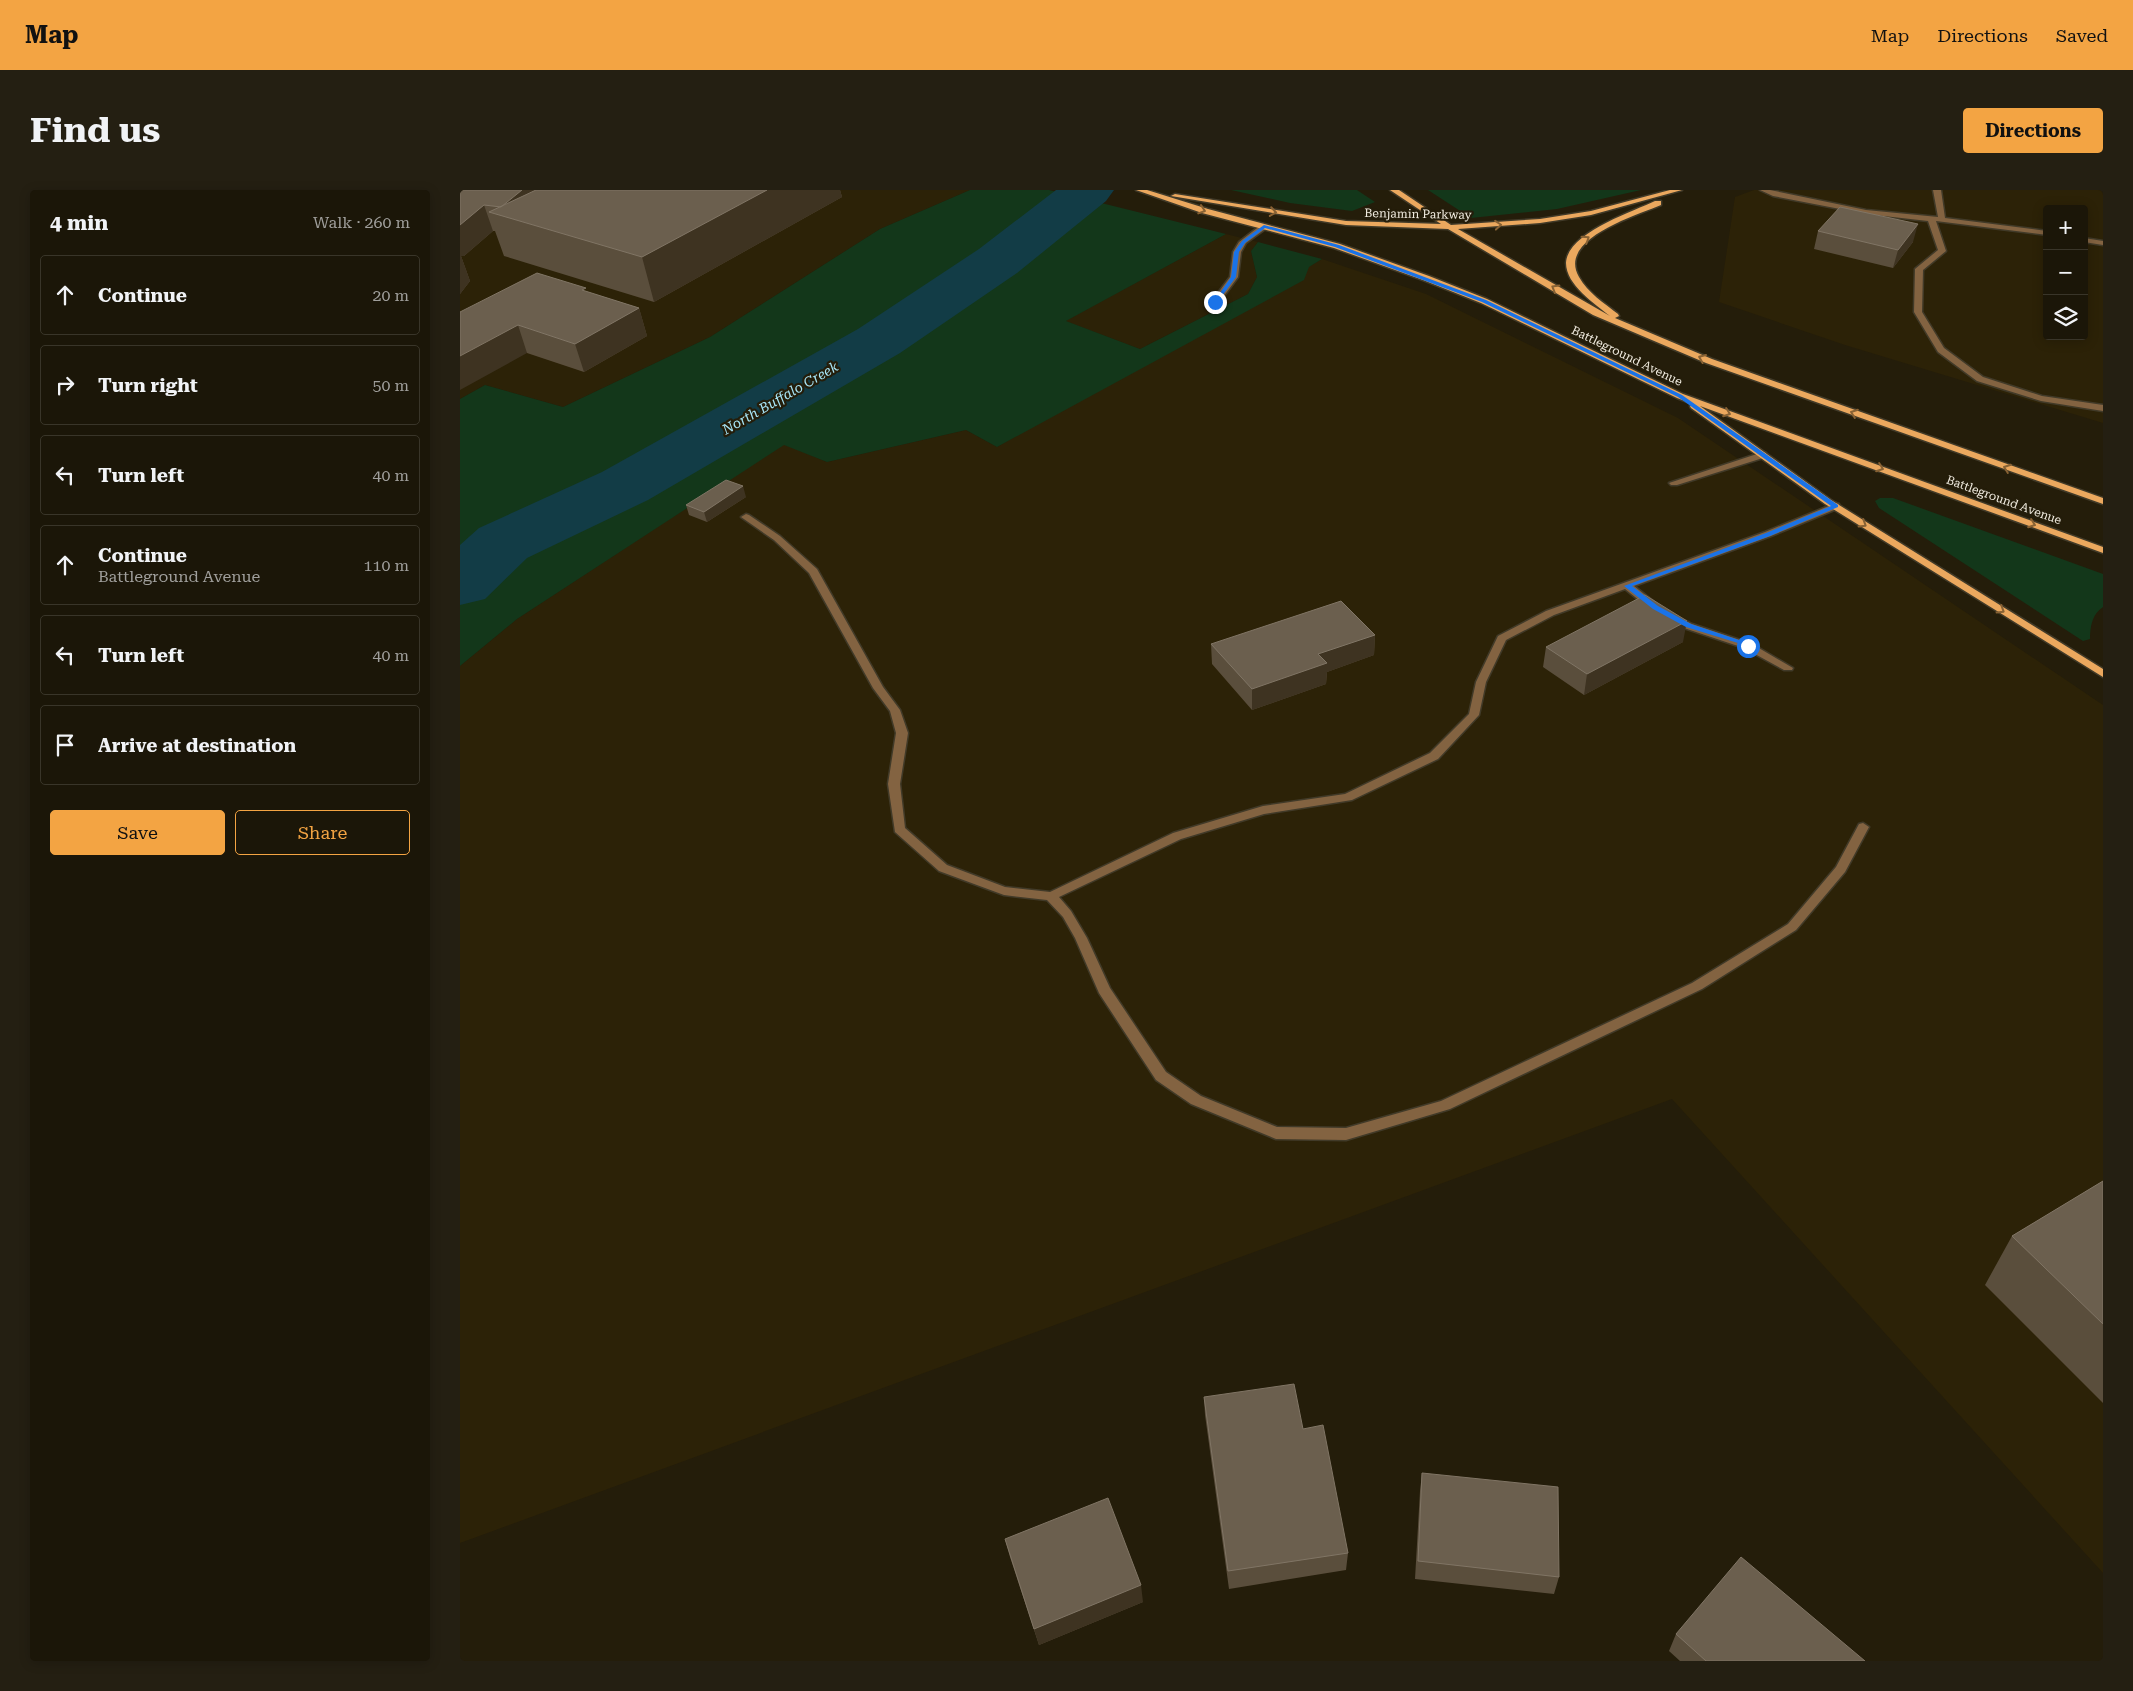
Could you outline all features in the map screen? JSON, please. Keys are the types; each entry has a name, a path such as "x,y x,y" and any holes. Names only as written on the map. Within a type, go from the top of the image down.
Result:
{"main road":[{"name":"Battleground Avenue","path":"1140,190 1205,211 1337,246 1484,301 1680,396 2103,550"},
{"name":"Battleground Avenue","path":"1394,190 1450,227 1596,313 1709,361 2103,501"},
{"name":"Benjamin Parkway","path":"1155,194 1191,197 1250,209 1346,223 1450,227 1540,221 1636,203 1678,190"},
{"path":"1628,327 1592,298 1578,280 1570,265 1571,254 1579,242 1603,228 1687,190"},
{"path":"1680,396 1836,506 2103,674"}],"lane":[{"path":"1764,190 1773,194 1866,212 2010,226 2043,232"},
{"path":"1937,190 1942,220"},
{"path":"1931,219 1942,251 1919,269 1918,312 1941,350 1980,379 2042,398 2103,408"},
{"path":"1215,302 1234,277 1237,252 1243,242 1264,227"},
{"path":"2088,241 2103,243"},
{"path":"1674,483 1762,455"},
{"path":"746,517 778,538 813,571 878,688 895,710 902,733 894,784 899,829 943,868 1004,891 1051,896 1177,836 1263,810 1348,797 1434,756 1474,715 1481,682 1502,638 1550,613 1768,534 1836,506"},
{"path":"1627,586 1655,608 1688,626 1748,646 1788,668"},
{"path":"1051,896 1067,914 1081,938 1104,990 1162,1076 1196,1100 1276,1133 1346,1134 1444,1105 1697,986 1792,927 1841,869 1863,827"}],"shaded area":[{"path":"480,190 970,190 880,229 710,337 563,407 485,385 460,399 460,214"},
{"path":"1754,190 2103,190 2103,423 1845,345 1719,302 1735,197"},
{"path":"1226,234 1258,242 1251,251 1257,277 1248,294 1140,349 1065,321"},
{"path":"1322,259 1426,294 1678,418 2103,705 2103,1573 1672,1099 460,1543 460,666 517,619 784,444 827,462 966,430 997,447"}],"green space":[{"path":"970,190 1049,190 1226,234 1066,321 1140,349 1248,294 1257,277 1251,251 1258,242 1322,259 1309,267 1304,280 997,447 966,430 827,462 784,445 517,619 460,666 460,399 485,385 563,407 710,337 880,229"},
{"path":"1231,190 1357,190 1375,202 1352,211 1290,203"},
{"path":"1428,190 1641,190 1557,209 1471,218"},
{"path":"1880,498 1893,498 2103,574 2103,607 2096,613 2092,621 2090,639 2083,641 1879,508 1875,501"}],"building":[{"path":"460,190 522,190 501,207 484,205 460,225"},
{"path":"536,190 767,190 642,257 489,212"},
{"path":"1840,207 1918,224 1898,250 1818,231"},
{"path":"537,273 586,288 582,290 639,308 575,344 518,325 460,356 460,312"},
{"path":"726,480 743,486 704,512 686,505"},
{"path":"1645,595 1687,621 1587,674 1546,647"},
{"path":"1341,601 1375,635 1318,654 1327,663 1252,689 1211,644"},
{"path":"2103,1181 2103,1324 2012,1236"},
{"path":"1294,1384 1303,1429 1323,1425 1348,1553 1228,1571 1204,1397"},
{"path":"1422,1473 1558,1487 1559,1577 1418,1561"},
{"path":"1108,1498 1141,1585 1034,1629 1005,1539"},
{"path":"1741,1557 1865,1661 1706,1661 1676,1634"}],"waterway":[{"name":"North Buffalo Creek","path":"460,584 503,543 625,486 879,341 998,261 1088,190"}],"route":[{"path":"1215,302 1227,289 1234,277 1237,252 1243,242 1264,227 1337,246 1484,301 1680,396 1836,506 1768,534 1627,586 1655,608 1688,626 1748,646"}]}
